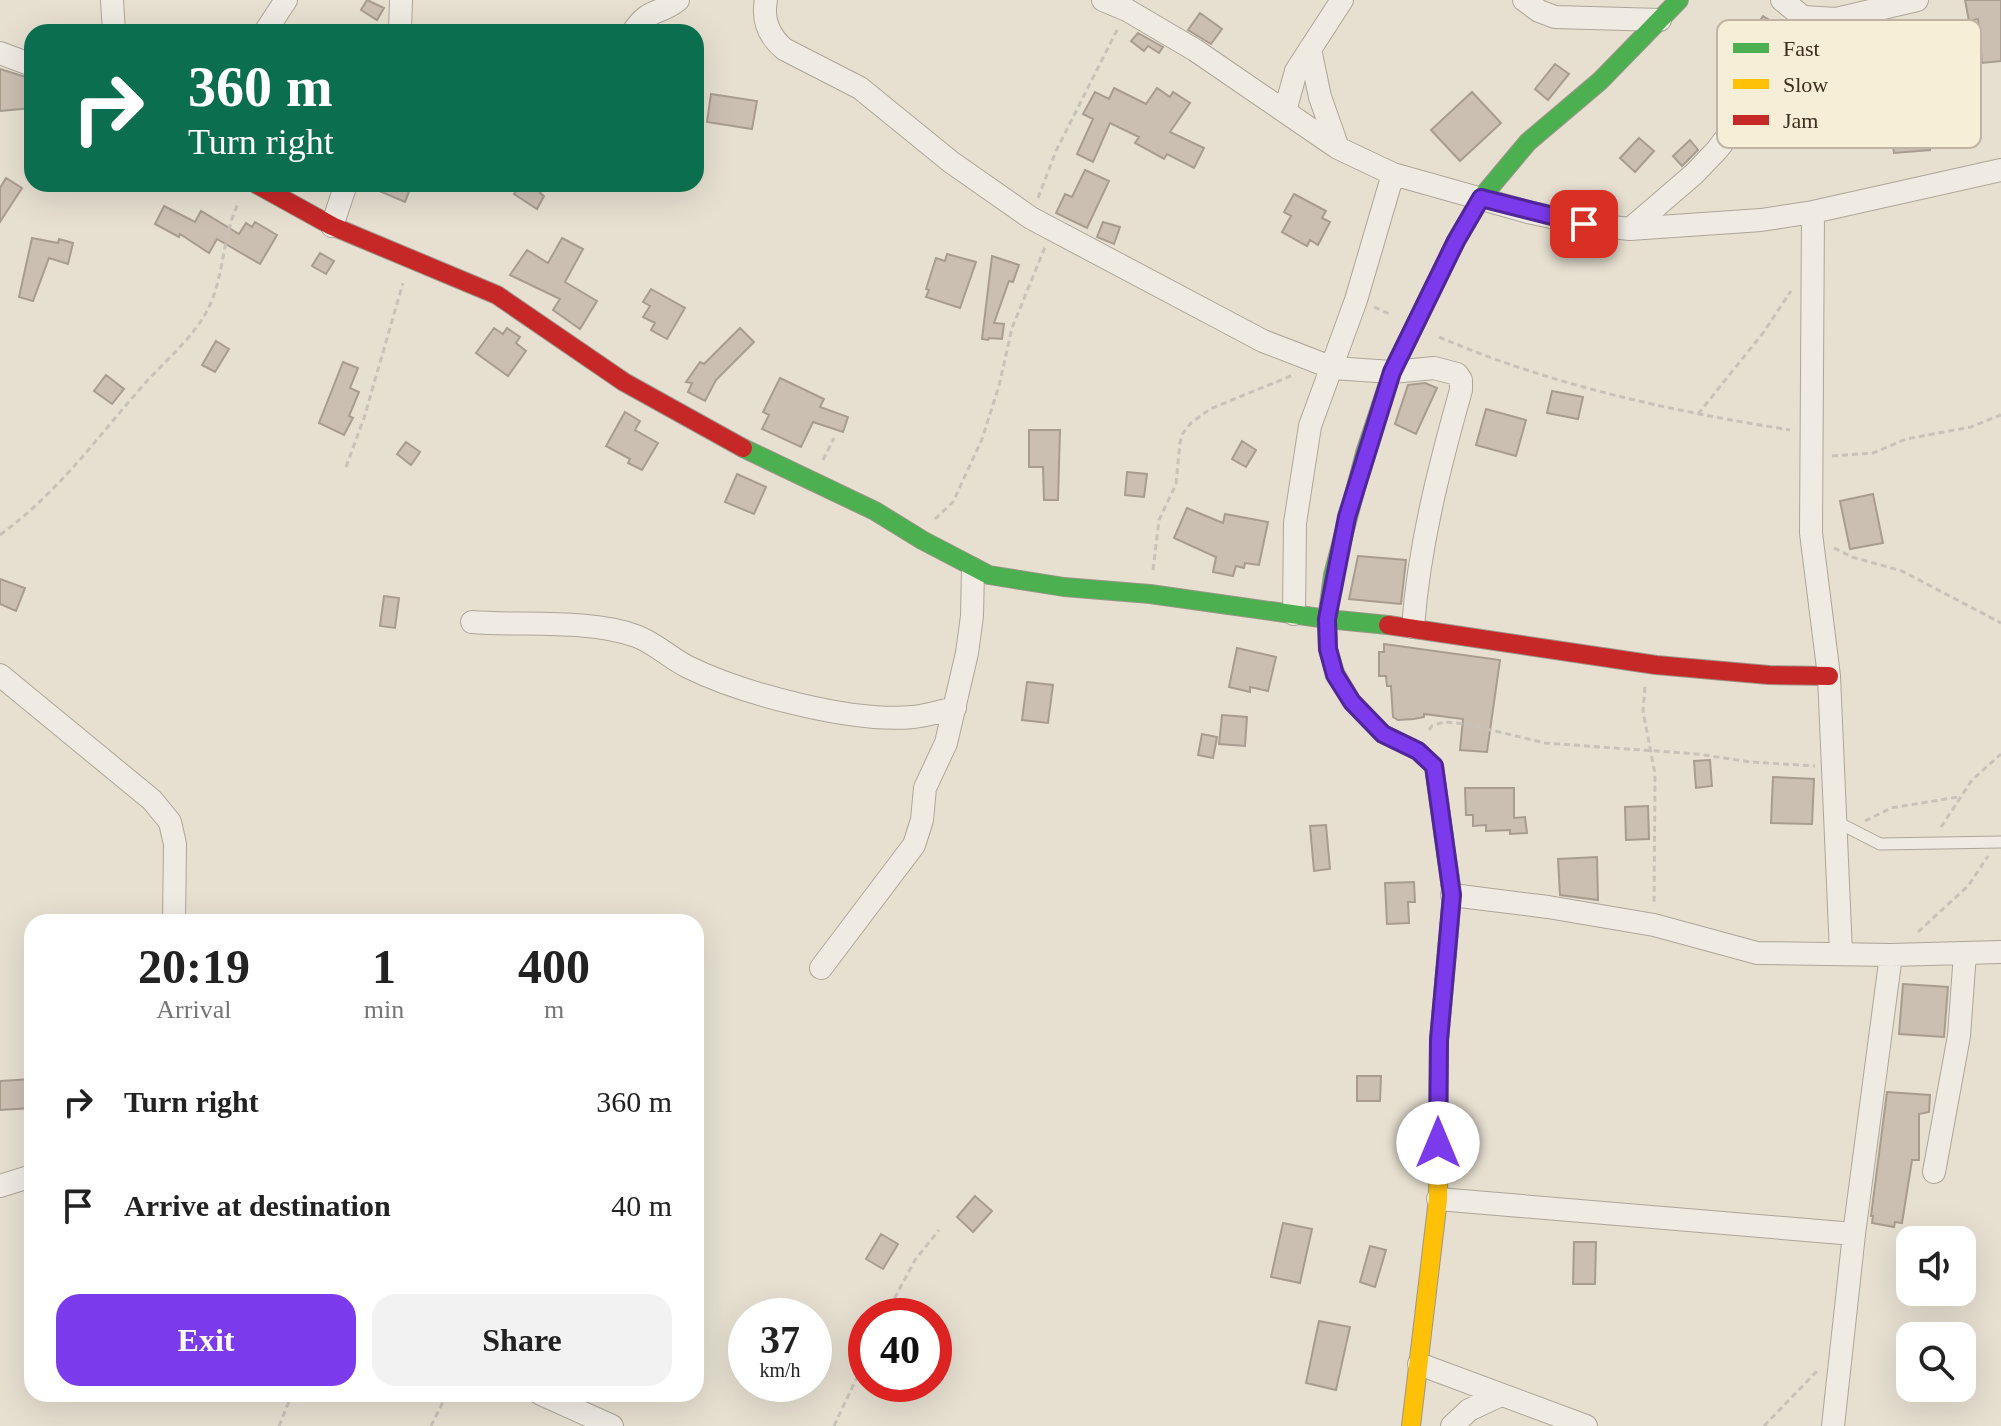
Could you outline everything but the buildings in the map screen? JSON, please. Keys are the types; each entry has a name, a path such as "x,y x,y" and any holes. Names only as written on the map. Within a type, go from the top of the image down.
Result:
{"street":[{"path":"112,0 114,24"},
{"path":"270,24 286,0"},
{"path":"400,24 401,0"},
{"path":"639,24 646,15 669,7 678,0"},
{"path":"766,0 766,24 774,40 784,49 860,88 951,162 1031,218 1263,341 1326,366 1392,372 1434,368 1457,374 1461,380 1461,390 1436,484 1419,568 1413,627"},
{"path":"1103,0 1127,10 1195,50 1338,148 1393,174 1584,224 1630,229 1748,221 1813,212 2001,170"},
{"path":"1285,111 1296,71 1342,0"},
{"path":"1524,0 1539,11 1555,17 1660,20"},
{"path":"1411,1426 1438,1199 1439,1040 1452,895 1434,766 1418,751 1383,734 1352,702 1335,675 1328,649 1327,619 1347,517 1392,372 1456,241 1481,198 1528,142 1600,81 1679,0"},
{"path":"1782,0 1803,17 1836,19 1917,0"},
{"path":"1310,49 1320,97 1338,148"},
{"path":"0,53 24,62"},
{"path":"1630,229 1694,174 1719,148"},
{"path":"1294,614 1295,523 1310,426 1326,366 1356,300 1393,174"},
{"path":"254,192 497,295 669,409 788,471 875,511 973,569 989,575 1327,619 1413,627 1603,659 1769,675 1829,676"},
{"path":"332,226 343,192"},
{"path":"1813,212 1811,533 1829,676 1834,768 1844,826 1841,953"},
{"path":"821,968 914,845 922,820 925,788 946,743 955,708 972,616 973,569"},
{"path":"472,622 596,628 637,636 687,666 717,679 811,707 851,715 917,717 955,708"},
{"path":"0,675 152,800 170,822 175,844 174,914"},
{"path":"1452,895 1654,925 1757,953 1891,955 2001,952"},
{"path":"1934,1172 1959,1036 1965,953"},
{"path":"1833,1426 1854,1234 1891,955"},
{"path":"0,1186 24,1178"},
{"path":"1438,1199 1854,1234"},
{"path":"1419,1364 1586,1426"},
{"path":"1452,1426 1469,1410 1501,1395"},
{"path":"559,1402 612,1426"}],"lane":[{"path":"1844,826 1880,844 1998,842"}],"path":[{"path":"1031,218 1056,151 1127,10"},
{"path":"0,535 50,494 76,467 145,383 198,326 214,296 229,224 248,192"},
{"path":"922,540 937,515 953,502 967,474 999,386 1012,328 1053,229"},
{"path":"346,467 376,380 398,296 412,261"},
{"path":"1698,414 1763,333 1784,297 1812,267"},
{"path":"1356,300 1518,367 1594,390 1698,414 1814,434"},
{"path":"1150,594 1159,520 1176,484 1180,442 1191,423 1210,409 1326,366"},
{"path":"1812,472 1833,455 1873,453 1906,439 1971,427 2001,415"},
{"path":"1811,533 1852,557 1902,571 2001,623"},
{"path":"1654,925 1655,774 1642,697 1656,665"},
{"path":"1418,751 1432,726 1444,722 1466,724 1545,743 1834,768"},
{"path":"1915,845 1934,835 1972,780 2001,754"},
{"path":"1844,826 1891,808 1960,796"},
{"path":"1891,955 1968,886 1998,842"},
{"path":"895,1298 915,1260 939,1230"},
{"path":"1764,1426 1843,1348"},
{"path":"834,1426 848,1396"},
{"path":"279,1426 289,1402"},
{"path":"431,1426 443,1402"}],"traffic: fast":[{"path":"1335,673 1328,649 1327,619 1333,575 1365,453 1392,372 1456,241 1481,198 1528,142 1600,81 1679,0"},
{"path":"743,448 875,511 989,575 1064,587 1150,594 1388,625"}],"traffic: slow":[{"path":"1411,1426 1438,1199 1439,1040 1447,954"}],"traffic: jam":[{"path":"270,192 332,226 497,295 624,382 743,448"},
{"path":"1388,625 1656,665 1769,675 1829,676"},
{"path":"1335,673 1352,702 1383,734 1418,751 1434,766 1452,895 1447,954"}],"route":[{"path":"1438,1143 1439,1040 1452,895 1439,790 1434,766 1418,751 1383,734 1352,702 1335,675 1328,649 1327,619 1333,575 1365,453 1392,372 1456,241 1481,198 1584,224"}]}
